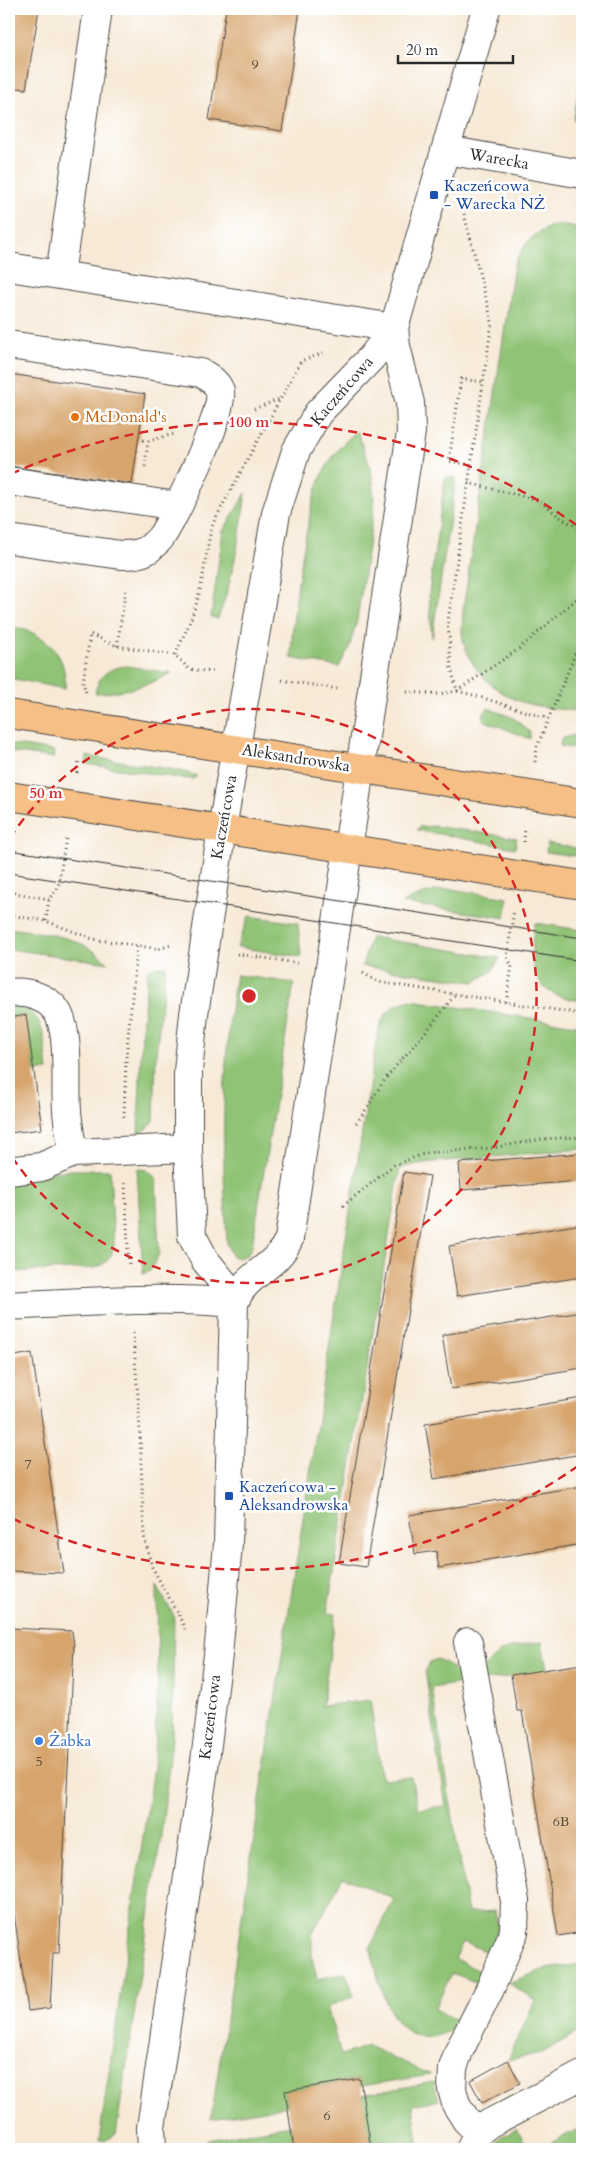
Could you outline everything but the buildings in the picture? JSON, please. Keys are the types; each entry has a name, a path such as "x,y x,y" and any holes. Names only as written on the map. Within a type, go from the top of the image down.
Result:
{"main road":[{"name":"Aleksandrowska","path":"9,714 582,803"},
{"path":"9,796 582,884"}],"street":[{"path":"60,275 98,9"},
{"name":"Kaczeńcowa","path":"234,1303 230,1291 205,1260 192,1236 188,1148 190,1043 222,829 276,512 296,451 318,414 372,357 394,328 486,9"},
{"name":"Warecka","path":"446,150 582,174"},
{"path":"9,267 394,328"},
{"name":"Kaczeńcowa","path":"148,2142 206,1761 218,1655 228,1544 234,1303 238,1291 246,1281 284,1252 289,1240 362,768 411,432 410,404 396,346 394,328"},
{"path":"9,345 201,372 213,380 220,391 220,405 215,423 178,506 161,537 148,550 132,555 121,555 9,539"},
{"path":"9,481 178,506"},
{"path":"9,992 33,995 48,1001 58,1014 64,1030 67,1112 73,1153"},
{"path":"9,1171 41,1167 73,1153 188,1148"},
{"path":"9,1306 130,1300 195,1300 234,1303"},
{"path":"468,1642 515,1901 514,1932 490,1989 459,2051 453,2068 452,2089 456,2104 466,2120 474,2140 490,2123 582,2075"}],"path":[{"path":"457,691 451,668 448,621 492,322 461,207"},
{"path":"174,655 190,624 202,584 212,523 301,361"},
{"path":"472,465 449,461 461,379 484,382"},
{"path":"468,483 538,500 561,518 582,530"},
{"path":"457,691 520,648 582,594"},
{"path":"82,683 90,634 117,646 174,655 189,668"},
{"path":"537,746 582,637"},
{"path":"289,680 329,688"},
{"path":"439,694 457,691 481,696 517,710 548,718"},
{"path":"46,921 49,899 58,888 64,852"},
{"path":"9,892 49,899"},
{"path":"9,915 46,921 93,939 159,949 174,944"},
{"path":"506,1002 512,966 507,957 512,919"},
{"path":"129,1273 124,1151 126,1058 137,946"},
{"path":"236,954 301,964"},
{"path":"361,972 378,982 582,1014"},
{"path":"356,1123 365,1113 373,1096 387,1077 439,1017 455,994"},
{"path":"343,1206 377,1176 394,1165 426,1153 493,1148 542,1139 582,1137"},
{"path":"132,1326 139,1409 144,1536"}],"green space":[{"path":"582,64 582,133 574,119"},
{"path":"558,224 582,228 582,712 529,704 501,692 482,676 475,666 464,645 462,633 463,610 514,265 522,250 531,239 542,231"},
{"path":"357,431 373,480 374,507 357,620 349,648 339,667 291,658 293,629 302,555 315,495 325,469 343,444"},
{"path":"445,477 456,478 432,639 429,593"},
{"path":"246,493 235,557 218,619 211,617 223,531"},
{"path":"9,626 33,633 51,646 58,654 62,664 65,676 65,689 9,678"},
{"path":"126,666 172,673 135,688 95,693 99,681 105,674"},
{"path":"488,708 514,718 530,732 530,739 483,720 484,713"},
{"path":"577,734 582,735 582,750 560,746 561,739"},
{"path":"9,744 54,751 54,758 9,752"},
{"path":"87,756 182,771 197,776 193,779 179,778 86,764"},
{"path":"434,826 517,838 515,848 417,830 419,827"},
{"path":"547,843 582,849 582,857 546,852"},
{"path":"451,889 508,898 505,918 402,903 426,893"},
{"path":"249,916 298,923 301,957 237,947"},
{"path":"535,923 582,930 582,1001 553,994 540,982 532,957"},
{"path":"9,928 49,934 74,941 97,953 108,963 9,949"},
{"path":"371,937 500,958 492,971 474,982 362,966"},
{"path":"166,966 156,1054 154,1121 147,1129 138,1133 142,1028 148,969"},
{"path":"236,975 294,983 252,1246 247,1255 238,1258 232,1256 227,1244 224,1177 225,1076"},
{"path":"411,1000 582,1026 582,1149 423,1163 400,1168 327,1614 336,1613 322,1706 370,1700 382,1780 411,1777 418,1809 446,1806 425,1670 430,1662 437,1659 452,1668 458,1675 461,1683 432,1688 468,1913 495,1911 497,1922 496,1943 493,1954 463,1942 455,1959 482,1972 478,1983 452,1973 434,2009 458,2021 453,2030 430,2037 423,2037 410,2032 392,2014 381,1987 370,1948 394,1899 343,1877 312,1934 312,1957 317,1979 346,1973 354,1996 327,2007 341,2055 368,2046 431,2075 361,2086 359,2079 285,2091 287,2106 211,2119 377,1035 382,1021 388,1012 397,1005"},
{"path":"10,1006 31,1012 37,1019 44,1038 48,1070 34,1072 26,1015 12,1017"},
{"path":"137,1169 147,1170 156,1177 159,1254 150,1271 143,1274"},
{"path":"70,1170 110,1170 114,1246 110,1257 103,1264 95,1268 9,1272 9,1179"},
{"path":"157,1586 174,1616 172,1739 161,1836 116,2134 107,2140 99,2141 153,1768 158,1688"},
{"path":"542,1642 547,1670 484,1681 482,1672 501,1652 515,1647"},
{"path":"582,1964 582,2030 541,2053 508,2060 535,2000 508,1983 545,1969"},
{"path":"434,2082 439,2100 413,2105 419,2149 371,2149 362,2095"},
{"path":"290,2125 293,2140 255,2147 255,2149 207,2149 208,2140"},
{"path":"582,2127 582,2149 539,2149"},
{"path":"517,2128 528,2149 491,2149 502,2136"}],"tram line":[{"path":"9,850 582,938"},
{"path":"9,873 582,961"}],"place":[{"name":"Kaczeńcowa - Warecka NŻ","path":"434,195"},
{"name":"McDonald's","path":"75,417"},
{"name":"Kaczeńcowa - Aleksandrowska","path":"229,1496"},
{"name":"Żabka","path":"39,1741"}]}
